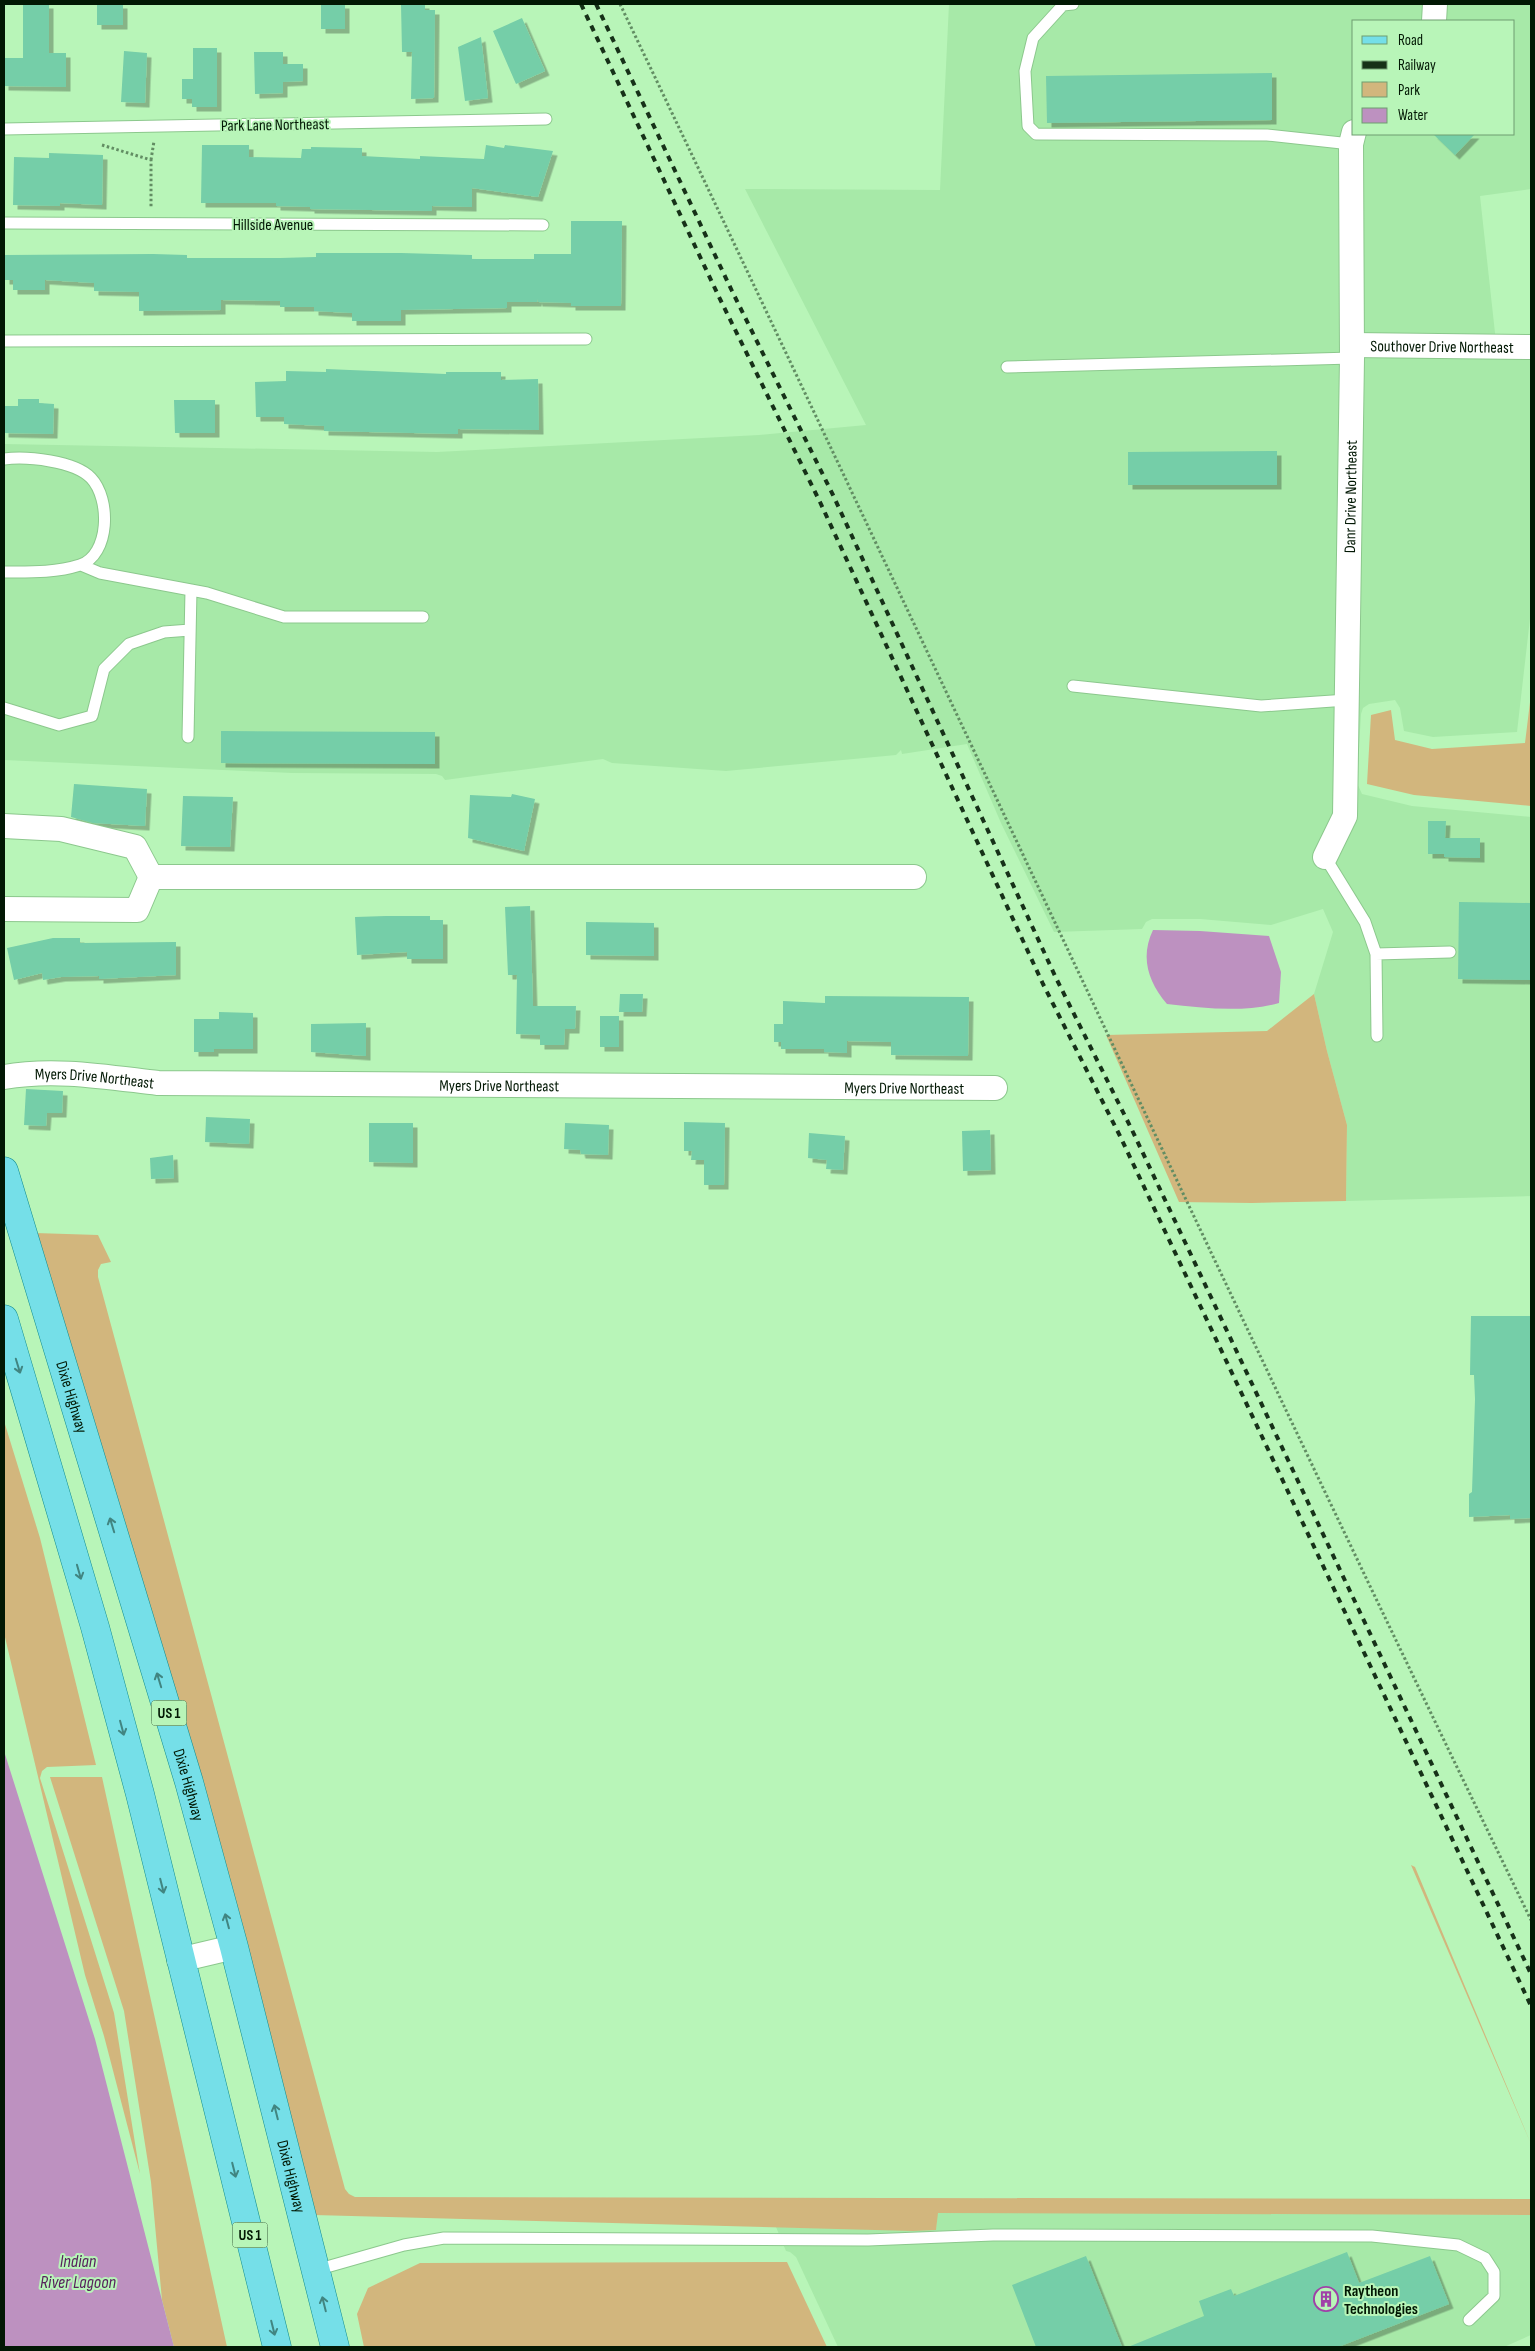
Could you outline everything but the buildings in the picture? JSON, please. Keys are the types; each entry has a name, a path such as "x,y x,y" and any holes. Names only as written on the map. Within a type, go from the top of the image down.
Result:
{"main road":[{"name":"Dixie Highway","path":"4,1171 164,1698 234,1946 335,2347"},
{"name":"US 1","path":"4,1319 95,1627 140,1794 277,2347"}],"street":[{"path":"1434,20 1435,4"},
{"name":"Danr Drive Northeast","path":"1325,857 1345,816 1352,352 1353,138"},
{"name":"Southover Drive Northeast","path":"1352,352 1531,348"},
{"path":"4,826 60,830 135,848 151,877"},
{"path":"151,877 914,877"},
{"path":"4,909 137,910 151,877"},
{"name":"Myers Drive Northeast","path":"4,1077 26,1073 60,1073 158,1083 995,1088"},
{"path":"180,1960 234,1946"}],"lane":[{"path":"1073,4 1063,5 1033,38 1025,71 1028,126 1036,134 1267,135 1353,138"},
{"name":"Park Lane Northeast","path":"4,128 546,119"},
{"name":"Hillside Avenue","path":"4,223 543,225"},
{"path":"4,342 586,339"},
{"path":"1007,366 1352,352"},
{"path":"4,459 70,465 91,478 99,492 105,531 96,553 81,565 42,572 4,572"},
{"path":"81,565 100,572 192,590 284,617 423,617"},
{"path":"188,737 192,590"},
{"path":"4,708 59,725 92,716 104,669 130,644 164,632 190,630"},
{"path":"1072,686 1261,706 1347,700"},
{"path":"1325,857 1365,922 1376,954 1376,1036"},
{"path":"1376,954 1450,952"},
{"path":"316,2270 404,2245 444,2238 868,2240 994,2235 1372,2236 1458,2245 1486,2258 1494,2272 1494,2296 1469,2320"}],"path":[{"path":"620,4 764,305 913,625 1531,1920"},
{"path":"94,142 151,160 152,224"}],"shaded area":[{"path":"949,4 1531,4 1531,189 1480,196 1496,342 1531,340 1531,610 1517,732 1433,737 1404,731 1400,708 1395,700 1369,704 1363,708 1361,714 1357,783 1362,794 1412,806 1531,817 1531,1196 1346,1201 1347,1125 1314,994 1333,932 1323,909 1271,925 1200,919 1152,919 1146,922 1142,929 1054,932 1001,823 967,744 902,754 901,750 896,755 726,771 612,763 603,759 445,780 442,776 436,774 292,773 4,760 4,444 437,452 759,435 866,425 745,189 940,190"},
{"path":"937,2213 1531,2215 1531,2335 1504,2347 838,2347 796,2257 786,2251 776,2227 936,2230"}],"green space":[{"path":"1531,694 1531,806 1414,795 1367,784 1371,715 1391,710 1395,740 1432,749 1525,743"},
{"path":"1314,994 1347,1125 1346,1201 1179,1202 1106,1035 1267,1031"},
{"path":"35,1233 98,1235 111,1262 101,1264 98,1270 98,1277 345,2189 349,2194 355,2197 1531,2199 1531,2215 938,2213 936,2230 913,2231 314,2215"},
{"path":"4,1421 40,1538 96,1765 47,1767 42,1771 40,1778 114,2013 140,2174 104,2036 85,1975 4,1633"},
{"path":"50,1777 102,1777 227,2347 174,2347 162,2300 151,2182 124,2011"},
{"path":"1411,1865 1415,1867 1531,2144"},
{"path":"787,2262 827,2347 364,2347 357,2314 368,2288 420,2263"}],"water":[{"path":"1153,930 1269,936 1281,972 1279,1003 1237,1009 1167,1004 1155,987 1148,969 1147,950"},
{"name":"Indian River Lagoon","path":"4,1751 95,2039 174,2347 4,2347"}],"railway":[{"path":"581,4 719,297 820,502 1043,984 1120,1136 1531,2006"},
{"path":"596,4 732,291 833,495 1056,978 1132,1130 1531,1974"}],"place":[{"name":"Raytheon Technologies","path":"1326,2299"}]}
